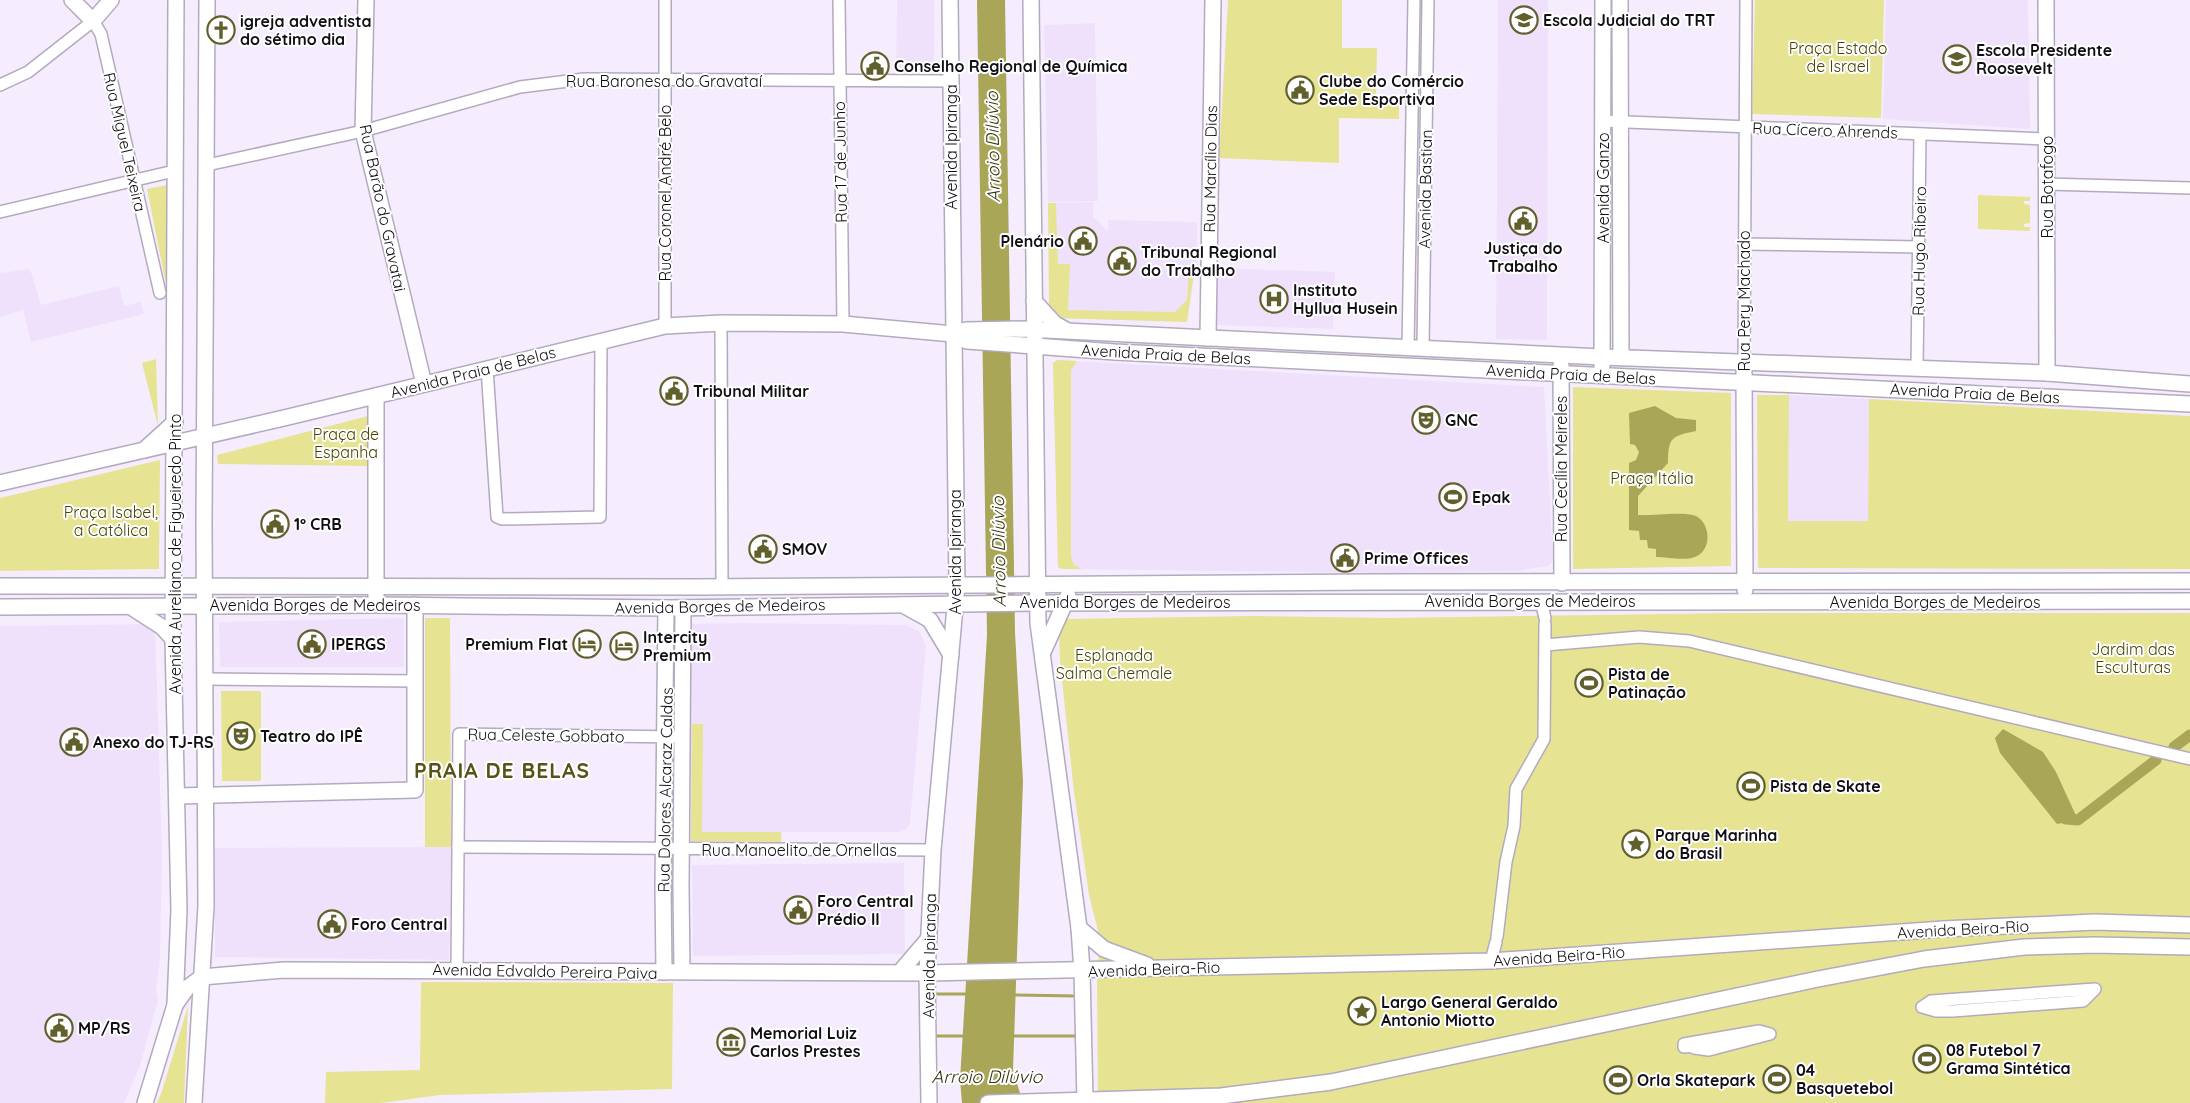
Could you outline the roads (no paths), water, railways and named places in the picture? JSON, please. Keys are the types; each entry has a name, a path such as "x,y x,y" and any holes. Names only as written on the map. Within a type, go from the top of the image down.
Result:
{"main road":[{"name":"Rua Miguel Teixeira","path":"72,0 93,21"},
{"path":"93,21 111,0"},
{"name":"Avenida Aureliano de Figueiredo Pinto","path":"145,1103 175,1005 179,910 173,586 176,0"},
{"name":"Avenida Aureliano de Figueiredo Pinto","path":"194,1103 206,906 204,436 207,165 206,0"},
{"name":"Rua Barão do Gravatai","path":"366,0 363,131 424,384"},
{"name":"Avenida Ipiranga","path":"929,1103 927,973 933,850 956,604 964,585 962,335 951,81 950,0"},
{"path":"1031,0 1034,301 1028,337 1038,602 1042,654 1079,928 1082,971 1085,1101"},
{"name":"Rua Marcílio Dias","path":"1208,338 1213,0"},
{"name":"Avenida Ganzo","path":"1602,376 1603,0"},
{"name":"Avenida Ganzo","path":"1620,0 1621,357"},
{"name":"Rua Botafogo","path":"2046,0 2047,374"},
{"path":"1602,233 1620,233"},
{"path":"1034,301 1055,324 1068,331"},
{"name":"Avenida Praia de Belas","path":"0,483 376,396 665,326 721,323 843,324 962,335 1028,337 1114,352 2190,404"},
{"name":"Avenida Praia de Belas","path":"1028,337 1068,331 1602,357 2047,374 2190,384"},
{"name":"Rua Cecília Meireles","path":"1561,354 1562,584"},
{"name":"Rua Pery Machado","path":"1744,361 1746,602"},
{"path":"376,396 376,605"},
{"path":"144,450 175,422"},
{"name":"Avenida Borges de Medeiros","path":"0,586 722,587 1372,582 1562,584 2190,581"},
{"path":"1042,654 1063,603 1076,584"},
{"path":"683,608 698,587"},
{"name":"Avenida Borges de Medeiros","path":"0,607 416,605 683,608 1038,602 2190,601"},
{"path":"901,604 930,620 951,655"},
{"path":"177,796 415,790 416,605"},
{"path":"131,607 162,627 174,639"},
{"name":"Rua Dolores Alcaraz Caldas","path":"664,972 666,608"},
{"name":"Rua Dolores Alcaraz Caldas","path":"682,971 680,888 683,608"},
{"path":"663,887 680,888"},
{"name":"Avenida Beira-Rio","path":"927,973 1491,961 1952,929 2094,922 2190,925"},
{"path":"1079,928 1104,949 1155,969"},
{"path":"900,972 929,938"},
{"name":"Avenida Beira-Rio","path":"988,1103 1221,1096 1331,1082 1818,979 1924,959 2024,947 2095,945 2190,947"},
{"name":"Avenida Edvaldo Pereira Paiva","path":"202,977 284,970 457,969 927,973"},
{"path":"175,1005 187,988 202,977"}],"street":[{"name":"Rua Coronel André Belo","path":"665,0 665,326"},
{"name":"Rua 17 de Junho","path":"839,0 843,324"},
{"name":"Avenida Bastian","path":"1414,0 1410,231 1416,347"},
{"name":"Avenida Bastian","path":"1416,347 1425,231 1428,0"},
{"name":"Rua Pery Machado","path":"1744,361 1746,0"},
{"path":"0,85 28,72 93,21"},
{"name":"Rua Miguel Teixeira","path":"93,21 101,34 160,293"},
{"name":"Rua Baronesa do Gravataí","path":"207,165 363,131 520,87 584,78 839,82 951,81"},
{"path":"1412,93 1427,93"},
{"name":"Rua Cícero Ahrends","path":"1603,121 2047,140"},
{"name":"Rua Hugo Ribeiro","path":"1917,368 1920,134"},
{"path":"0,212 174,171"},
{"path":"2047,184 2190,188"},
{"path":"1410,231 1425,231"},
{"path":"1744,244 1920,247"},
{"path":"721,323 722,587"},
{"path":"487,368 497,518 600,517 601,341"},
{"path":"1491,961 1496,939 1506,862 1514,826 1516,789 1544,739 1545,621 1541,601"},
{"path":"1545,645 1639,637 1689,642 2190,759"},
{"path":"205,679 416,681"},
{"name":"Rua Celeste Gobbato","path":"458,847 459,734 683,737"},
{"path":"457,969 458,847 664,849"},
{"name":"Rua Manoelito de Ornellas","path":"664,849 933,850"},
{"path":"2095,989 2083,1001 1936,1012 1922,1006 1931,1001 2095,989"},
{"path":"1758,1031 1770,1034 1709,1050 1694,1048 1694,1046 1684,1047 1684,1044 1744,1032 1758,1031"}],"water":[{"name":"Arroio Dilúvio","path":"977,0 1005,0 1015,632 1023,781 1013,1070 1023,1103 962,1103 960,1080 987,635"},
{"path":"1655,406 1676,418 1696,420 1696,431 1681,434 1673,439 1669,448 1668,463 1638,496 1638,515 1684,514 1696,516 1705,525 1708,537 1701,554 1695,557 1681,559 1656,557 1656,549 1648,548 1647,540 1640,540 1639,531 1629,530 1629,463 1636,460 1639,452 1635,445 1630,444 1629,413"},
{"path":"2003,729 2043,752 2056,772 2078,820 2057,824 2000,753 1995,738"}],"waterway":[{"path":"2174,747 2190,735"},
{"path":"2065,816 2066,819 2078,820 2156,760"},
{"path":"931,994 967,994"},
{"path":"1011,995 1077,996"},
{"path":"932,1036 966,1036"},
{"path":"1012,1036 1078,1036"}],"place":[{"name":"Escola Judicial do TRT","path":"1524,20"},
{"name":"igreja adventista do sétimo dia","path":"221,30"},
{"name":"Escola Presidente Roosevelt","path":"1957,59"},
{"name":"Conselho Regional de Química","path":"875,66"},
{"name":"Clube do Comércio Sede Esportiva","path":"1300,90"},
{"name":"Justiça do Trabalho","path":"1523,221"},
{"name":"Plenário","path":"1083,241"},
{"name":"Tribunal Regional do Trabalho","path":"1122,261"},
{"name":"Instituto Hyllua Husein","path":"1274,299"},
{"name":"Tribunal Militar","path":"674,391"},
{"name":"GNC","path":"1426,420"},
{"name":"Epak","path":"1453,497"},
{"name":"1º CRB","path":"275,524"},
{"name":"SMOV","path":"763,549"},
{"name":"Prime Offices","path":"1345,558"},
{"name":"IPERGS","path":"312,644"},
{"name":"Premium Flat","path":"587,644"},
{"name":"Intercity Premium","path":"624,646"},
{"name":"Pista de Patinação","path":"1589,683"},
{"name":"Teatro do IPÊ","path":"241,736"},
{"name":"Anexo do TJ-RS","path":"74,742"},
{"name":"Pista de Skate","path":"1751,786"},
{"name":"Parque Marinha do Brasil","path":"1636,844"},
{"name":"Foro Central Prédio II","path":"798,910"},
{"name":"Foro Central","path":"332,924"},
{"name":"Largo General Geraldo Antonio Miotto","path":"1362,1011"},
{"name":"MP/RS","path":"59,1028"},
{"name":"Memorial Luiz Carlos Prestes","path":"731,1042"},
{"name":"08 Futebol 7 Grama Sintética","path":"1927,1059"},
{"name":"04 Basquetebol","path":"1777,1079"},
{"name":"Orla Skatepark","path":"1618,1080"}],"district":[{"name":"PRAIA DE BELAS","path":"502,771"}],"park label":[{"name":"Praça Estado de Israel","path":"1838,57"},
{"name":"Praça de Espanha","path":"346,443"},
{"name":"Praça Itália","path":"1652,478"},
{"name":"Praça Isabel, a Católica","path":"111,521"},
{"name":"Jardim das Esculturas","path":"2133,658"},
{"name":"Esplanada Salma Chemale","path":"1114,664"}]}
